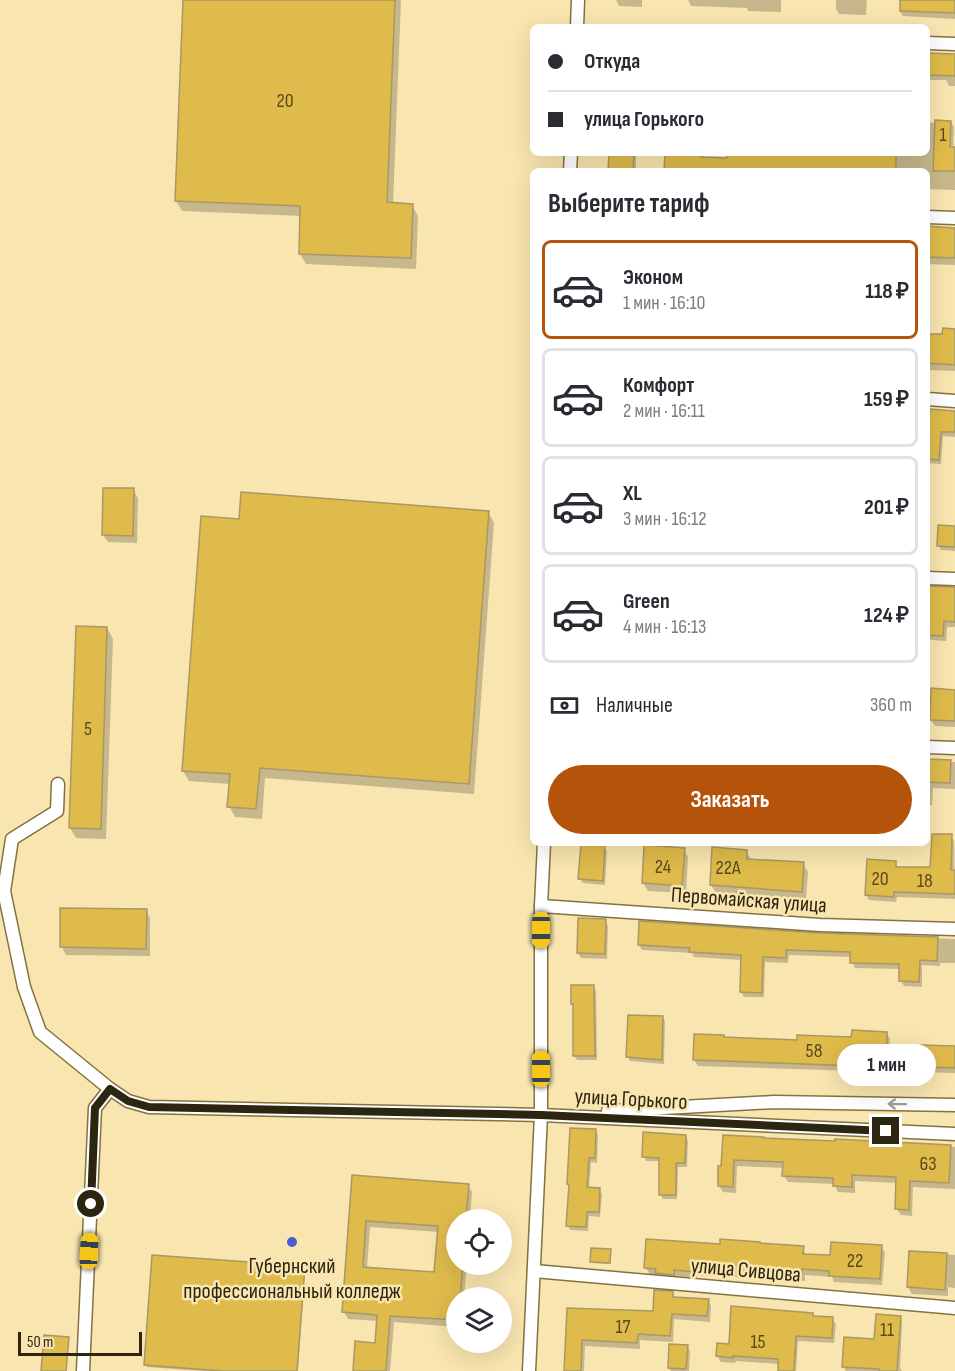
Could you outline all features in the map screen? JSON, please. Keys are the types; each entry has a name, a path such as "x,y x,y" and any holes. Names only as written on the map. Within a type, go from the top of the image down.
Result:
{"street":[{"path":"577,24 578,0"},
{"path":"930,43 955,44"},
{"path":"930,217 955,218"},
{"path":"930,399 955,401"},
{"path":"930,578 955,579"},
{"path":"930,747 955,748"},
{"path":"58,784 57,811 12,839 4,891 24,987 40,1032 110,1089 128,1101 149,1107 541,1115"},
{"path":"529,1371 541,1115 541,906 544,846"},
{"name":"Первомайская улица","path":"541,906 820,925 955,929"},
{"path":"83,1371 95,1108 110,1089"},
{"name":"улица Горького","path":"541,1115 774,1102 955,1105"},
{"name":"улица Горького","path":"541,1115 955,1134"},
{"name":"улица Сивцова","path":"534,1271 955,1308"}],"building":[{"path":"183,0 395,0 387,202 413,204 411,258 299,254 300,206 175,201"},
{"path":"900,0 955,0 955,13 900,11"},
{"path":"930,53 955,54 955,76 930,75"},
{"path":"935,120 951,121 950,147 955,147 955,171 933,171"},
{"path":"609,156 634,156 633,168 608,168"},
{"path":"665,156 727,158 727,156 896,156 896,168 664,168"},
{"path":"930,226 955,228 955,258 930,257"},
{"path":"943,328 955,329 955,365 930,363 930,334 942,334"},
{"path":"930,409 955,411 955,432 941,432 939,460 930,459"},
{"path":"103,488 134,488 133,536 102,535"},
{"path":"241,492 489,511 469,784 260,768 256,809 227,807 230,774 182,771 201,516 239,519"},
{"path":"938,525 955,526 955,547 937,546"},
{"path":"930,586 955,587 955,622 944,621 943,636 930,635"},
{"path":"76,626 107,627 101,829 69,828"},
{"path":"931,688 955,690 955,721 930,720"},
{"path":"930,759 951,760 950,783 930,782"},
{"path":"932,834 952,834 951,870 955,870 955,894 894,892 894,897 865,895 867,859 896,861 896,867 930,867"},
{"path":"581,846 605,846 603,881 578,879"},
{"path":"644,846 685,848 682,886 642,883"},
{"path":"712,847 747,850 747,859 804,862 802,892 710,885"},
{"path":"60,908 147,909 146,949 60,947"},
{"path":"578,918 606,919 605,954 577,953"},
{"path":"639,921 819,933 938,937 937,961 920,960 919,982 899,981 899,964 850,963 850,952 786,950 786,958 763,957 762,993 740,992 741,955 689,952 690,948 638,945"},
{"path":"571,985 594,985 595,1056 573,1056"},
{"path":"628,1015 663,1016 662,1060 626,1057"},
{"path":"852,1030 887,1032 887,1046 955,1046 955,1068 693,1060 694,1034 797,1040 797,1035 851,1037"},
{"path":"570,1128 596,1129 595,1158 589,1158 587,1187 600,1188 599,1212 587,1212 586,1227 566,1226"},
{"path":"643,1132 686,1135 685,1163 676,1163 676,1195 659,1195 659,1158 642,1157"},
{"path":"723,1135 951,1145 949,1183 910,1181 909,1210 895,1209 896,1177 852,1175 852,1187 833,1186 833,1178 782,1176 783,1162 734,1160 733,1187 718,1186 718,1166 721,1166"},
{"path":"352,1175 469,1184 467,1209 446,1209 446,1275 462,1275 461,1287 446,1287 446,1319 390,1316 386,1371 353,1371 355,1341 375,1343 377,1315 342,1312","holes":["366,1221 438,1226 434,1272 363,1267"]},
{"path":"646,1239 720,1244 720,1239 760,1242 804,1246 803,1254 830,1255 831,1242 882,1245 880,1279 829,1276 829,1271 802,1269 802,1274 694,1269 694,1272 674,1270 674,1275 655,1273 656,1269 644,1268"},
{"path":"591,1248 611,1249 610,1263 590,1262"},
{"path":"909,1251 947,1253 945,1290 907,1287"},
{"path":"152,1255 305,1266 297,1371 222,1371 144,1365"},
{"path":"654,1290 673,1291 673,1297 709,1299 707,1316 672,1314 670,1336 638,1334 637,1343 582,1340 581,1371 564,1371 567,1308 653,1311"},
{"path":"731,1306 813,1313 813,1316 833,1317 832,1338 796,1336 794,1371 778,1371 778,1359 716,1356 717,1343 729,1344"},
{"path":"876,1314 901,1316 897,1371 842,1367 844,1337 874,1339"},
{"path":"44,1335 69,1337 66,1371 41,1371"},
{"path":"669,1344 688,1345 686,1369 668,1368"}],"place":[{"name":"Губернский профессиональный колледж","path":"292,1242"}],"route":[{"path":"91,1204 95,1108 110,1089 128,1101 149,1107 541,1115 886,1131"}]}
